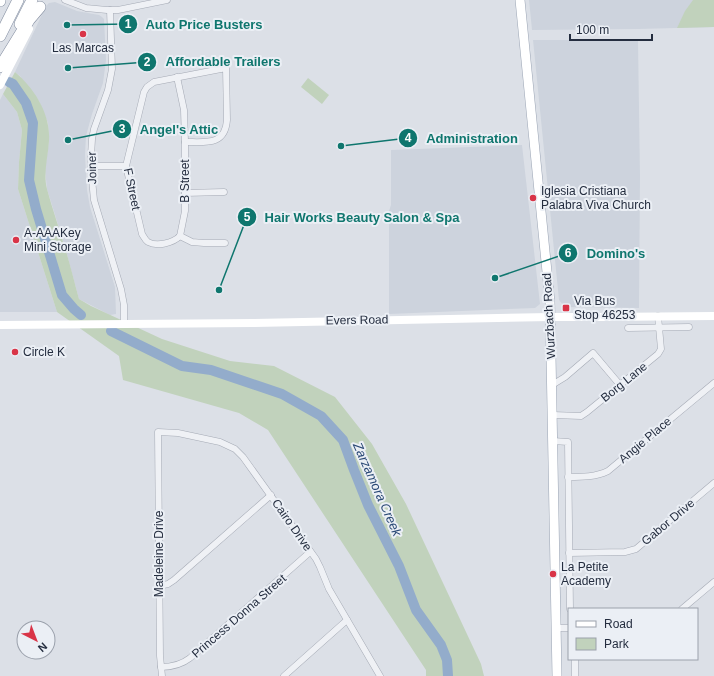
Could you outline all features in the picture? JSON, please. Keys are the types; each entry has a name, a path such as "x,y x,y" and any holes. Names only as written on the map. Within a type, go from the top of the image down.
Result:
{"highway":[{"path":"0,36 18,0"},
{"path":"0,64 38,2"},
{"path":"0,67 29,20 38,2"}],"main road":[{"name":"Wurzbach Road","path":"520,0 551,317 557,676"},
{"path":"0,85 38,2"},
{"name":"Evers Road","path":"0,325 714,316"}],"street":[{"path":"65,0 96,10 110,10 167,0"},
{"name":"Joiner","path":"110,10 112,64 108,90 94,129 92,139 93,189 94,200 121,289 124,305 124,324"},
{"name":"F Street","path":"180,236 170,243 154,244 145,240 142,234 126,166 144,92 147,87 154,82 226,68 227,120 224,133 213,141 185,142"},
{"name":"B Street","path":"177,77 184,110 185,142 185,211 180,236"},
{"path":"92,166 126,166"},
{"path":"185,192 224,192"},
{"path":"180,236 192,242 225,243"},
{"name":"Borg Lane","path":"553,415 581,416 658,354 661,349 658,316"},
{"path":"628,328 689,327"},
{"path":"552,384 565,378 593,352 620,385"},
{"name":"Angie Place","path":"568,477 595,476 608,471 714,383"},
{"name":"Cairo Drive","path":"158,432 178,433 220,442 230,446 243,457 320,567 329,589 380,676"},
{"name":"Madeleine Drive","path":"158,432 160,656 162,676"},
{"path":"553,441 568,442 570,608"},
{"name":"Gabor Drive","path":"569,553 625,552 636,549 714,483"},
{"path":"159,586 168,584 174,580 270,495"},
{"name":"Princess Donna Street","path":"161,667 176,666 194,655 310,552"},
{"path":"683,608 714,582"},
{"path":"284,676 347,620"},
{"path":"556,628 568,628"},
{"path":"574,660 575,676"}],"shaded area":[{"path":"529,0 714,0 714,27 532,30"},
{"path":"55,2 77,11 99,15 104,19 106,60 103,83 86,136 85,155 87,190 90,207 115,287 116,314 110,315 79,299 47,189 45,169 49,141 48,123 39,101 20,76 15,72 46,6 49,3"},
{"path":"533,40 638,40 640,176 639,308 565,307 559,300"},
{"path":"3,94 17,112 22,130 18,189 57,312 0,312 0,100"},
{"path":"522,145 540,304 535,308 389,314 389,211 391,205 391,150"}],"green space":[{"path":"693,0 714,0 714,27 677,28 685,11"},
{"path":"15,72 35,94 40,102 47,121 49,141 46,183 79,299 162,339 230,361 274,366 335,397 372,444 406,504 481,664 484,676 426,676 426,670 268,430 239,413 123,380 119,356 57,312 18,189 22,130 17,112 3,94"},
{"path":"308,78 329,95 322,104 301,87"}],"waterway":[{"name":"Zarzamora Creek","path":"9,82 13,84 26,103 33,123 29,180 36,209 62,295 81,315"},
{"name":"Zarzamora Creek","path":"111,331 182,366 211,370 282,394 321,416 343,440 368,505 399,566 416,610 441,645 447,660 448,676"}],"place":[{"name":"Auto Price Busters","path":"67,25"},
{"name":"Las Marcas","path":"83,34"},
{"name":"Affordable Trailers","path":"68,68"},
{"name":"Angel's Attic","path":"68,140"},
{"name":"Administration","path":"341,146"},
{"name":"Iglesia Cristiana Palabra Viva Church","path":"533,198"},
{"name":"A-AAAKey Mini Storage","path":"16,240"},
{"name":"Domino's","path":"495,278"},
{"name":"Hair Works Beauty Salon & Spa","path":"219,290"},
{"name":"Via Bus Stop 46253","path":"566,308"},
{"name":"Circle K","path":"15,352"},
{"name":"La Petite Academy","path":"553,574"}]}
